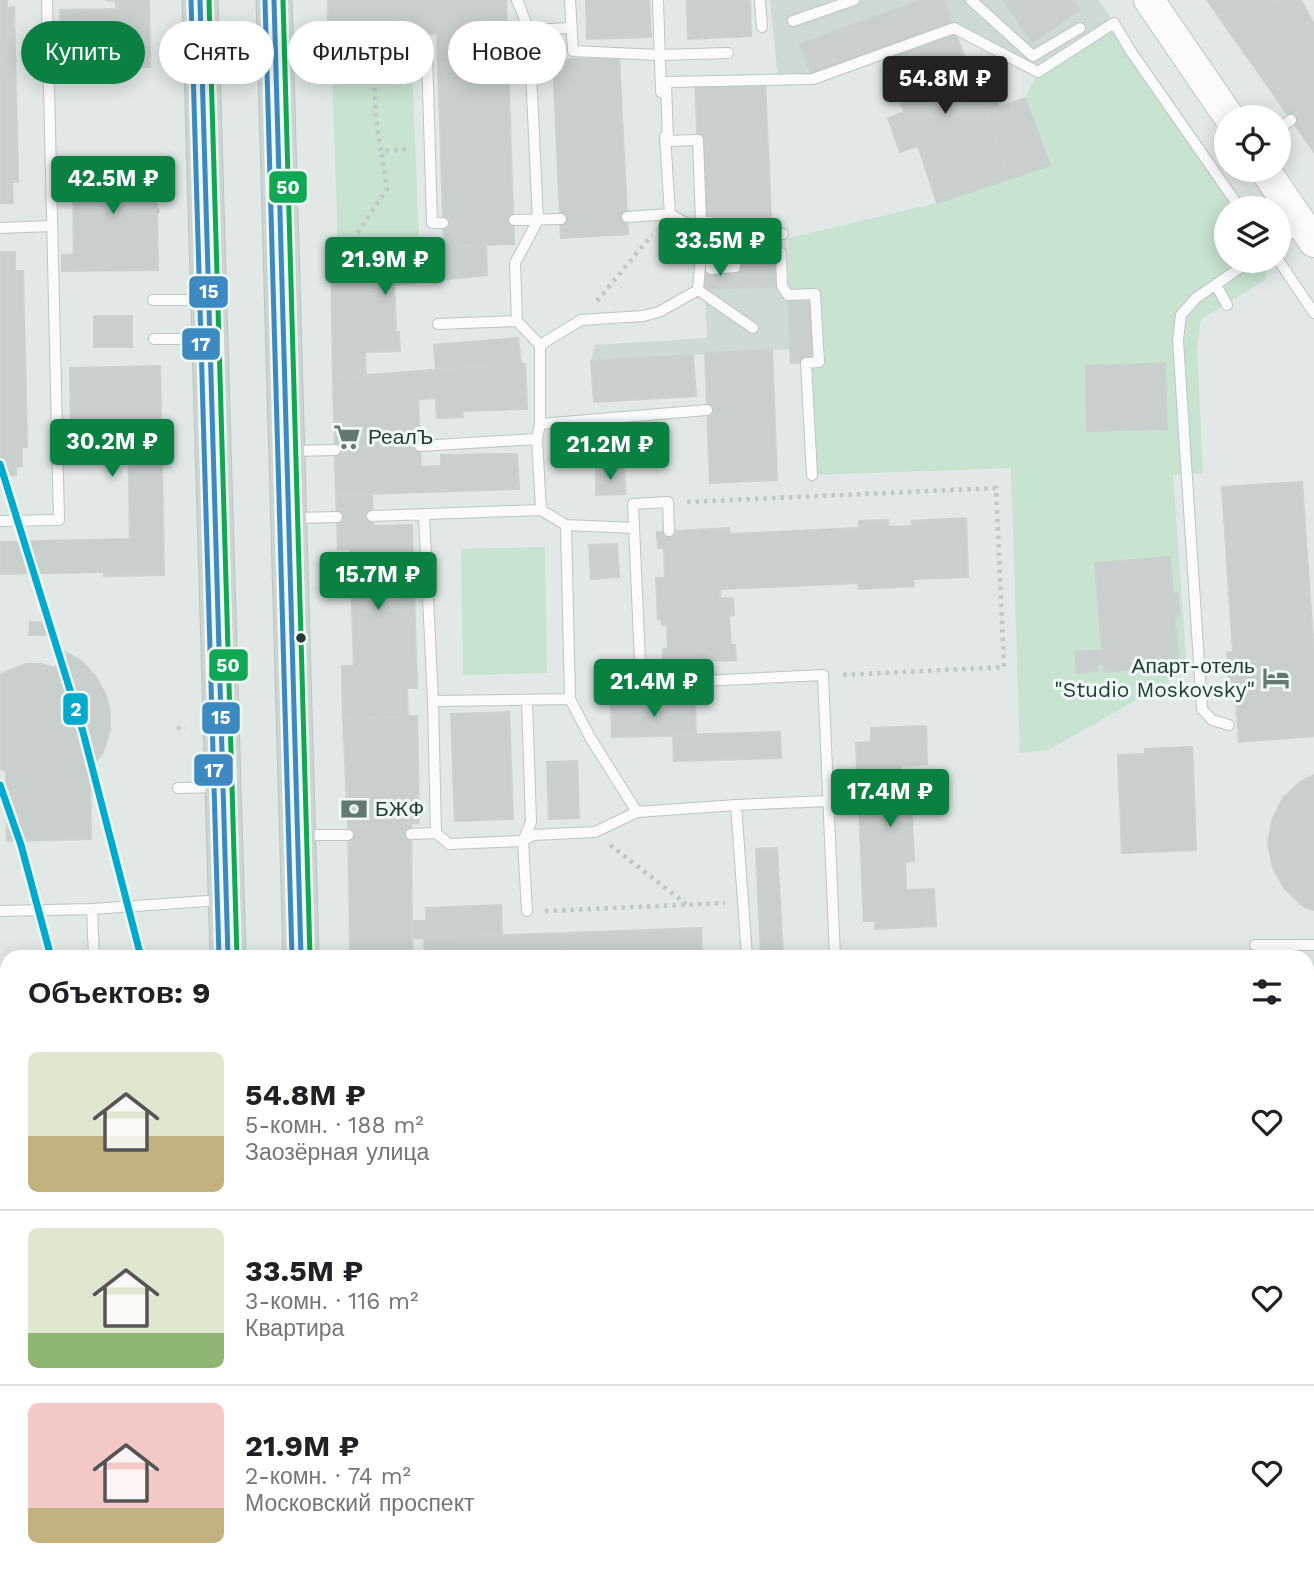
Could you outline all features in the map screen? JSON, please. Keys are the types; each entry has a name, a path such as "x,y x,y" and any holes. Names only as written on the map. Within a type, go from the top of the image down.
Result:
{"main road":[{"path":"200,0 228,950"},
{"path":"274,0 301,950"},
{"path":"1149,0 1221,105"},
{"path":"1271,182 1299,236"}],"lane":[{"path":"0,521 59,520 47,0"},
{"path":"517,0 525,21"},
{"path":"570,0 573,51 659,55 728,53"},
{"path":"658,0 670,214"},
{"path":"760,0 762,27"},
{"path":"793,21 854,0"},
{"path":"971,0 1033,56 1080,28"},
{"path":"698,290 710,222 701,222 698,140 668,141 666,82 813,79 954,28 1038,72 1114,23 1232,196"},
{"path":"566,28 571,28"},
{"path":"276,57 288,57"},
{"path":"428,84 432,223 443,223"},
{"path":"532,84 538,220 515,263 517,321 540,345 540,424 537,439 541,510"},
{"path":"626,217 670,214 707,235 783,234"},
{"path":"514,220 561,219"},
{"path":"0,228 52,226"},
{"path":"707,235 711,269 736,267 735,255 781,253 782,286 788,295 815,294 819,362 806,363 813,475"},
{"path":"1229,725 1212,720 1202,709 1178,340 1181,315 1196,298 1233,273"},
{"path":"1287,273 1314,313"},
{"path":"1216,285 1227,305"},
{"path":"540,345 581,320 643,316 659,312 698,290"},
{"path":"698,290 753,328"},
{"path":"153,300 209,300"},
{"path":"438,324 517,321"},
{"path":"154,339 210,339"},
{"path":"540,424 707,410"},
{"path":"420,446 537,439"},
{"path":"286,452 335,450"},
{"path":"669,531 668,502 633,504 641,684 823,675 835,950"},
{"path":"372,516 541,510 566,525 634,528"},
{"path":"424,514 436,833"},
{"path":"288,518 337,517"},
{"path":"566,525 570,699 590,739 637,812"},
{"path":"433,701 570,699"},
{"path":"527,701 531,822 523,841 527,911"},
{"path":"178,788 223,787"},
{"path":"411,834 436,833 449,844 523,841 533,835 595,832 637,812 828,801"},
{"path":"736,805 746,950"},
{"path":"297,835 348,835"},
{"path":"0,911 92,909 226,900"},
{"path":"92,909 94,950"},
{"path":"1255,945 1314,945"}],"path":[{"path":"348,247 387,189 376,120 374,84"},
{"path":"382,151 399,149"},
{"path":"156,211 163,211"},
{"path":"581,320 670,214"},
{"path":"668,502 996,488 1004,667 823,675"},
{"path":"177,728 186,728"},
{"path":"595,832 687,905"},
{"path":"527,911 743,902"}],"shaded area":[{"path":"770,0 1099,0 1114,23 1038,72 954,28 813,79 778,79"},
{"path":"782,286 788,295 791,349 591,361 595,345 707,338 705,289"}],"green space":[{"path":"1114,23 1214,166 1214,182 1225,182 1235,196 1214,196 1214,273 1266,273 1265,280 1201,319 1197,350 1203,473 1173,475 1187,671 1049,750 1020,753 1011,468 812,475 806,363 788,295 789,238 937,203 1050,165 1025,98 1038,72"},
{"path":"332,84 413,84 419,242 338,245"},
{"path":"545,547 547,673 463,675 461,549"}],"building":[{"path":"0,0 7,0 7,8 14,7 18,182 12,182 13,203 0,203"},
{"path":"105,0 149,0 150,67 145,67 145,21 60,21 60,10 116,9 116,1"},
{"path":"328,0 506,0 507,21 448,21 448,64 438,64 434,21 328,21"},
{"path":"586,0 649,0 651,37 587,39"},
{"path":"687,0 750,0 751,36 688,39"},
{"path":"921,0 944,0 954,28 813,79 800,44"},
{"path":"1004,0 1074,0 1079,10 1032,43"},
{"path":"1207,0 1280,0 1231,34"},
{"path":"1280,0 1301,0 1314,24 1314,152 1291,119 1291,105 1281,105 1231,34"},
{"path":"954,28 975,88 990,83 999,108 986,112 1008,179 937,203 918,146 900,152 888,118 904,112 883,53"},
{"path":"619,57 628,234 561,238 554,84 566,84 566,59"},
{"path":"438,64 448,64 448,84 509,84 514,244 444,246"},
{"path":"765,79 771,219 701,222 695,81"},
{"path":"1025,98 1050,165 1008,179 986,112"},
{"path":"156,162 158,270 62,271 62,255 74,254 73,184 58,185 58,163"},
{"path":"676,234 697,234 696,260 675,259"},
{"path":"486,245 487,275 394,285 396,332 399,332 400,351 365,352 366,376 333,378 331,255"},
{"path":"0,252 15,252 15,271 23,271 27,447 22,447 22,466 16,466 16,475 0,476"},
{"path":"781,253 782,286 736,288 735,255"},
{"path":"735,267 736,288 705,289 705,269"},
{"path":"815,294 819,362 791,363 788,295"},
{"path":"94,316 132,316 132,347 94,347"},
{"path":"518,338 521,363 436,370 434,345"},
{"path":"772,350 777,480 710,483 705,353"},
{"path":"693,355 696,396 594,402 591,361"},
{"path":"1165,363 1167,429 1087,431 1086,366"},
{"path":"525,364 527,409 462,411 463,417 437,418 436,398 418,399 421,467 441,466 441,455 517,454 519,489 336,495 333,378"},
{"path":"160,366 164,575 104,576 104,572 0,574 0,542 130,539 128,425 71,426 70,368"},
{"path":"624,468 625,494 596,495 596,469"},
{"path":"1302,482 1314,656 1314,736 1239,742 1236,697 1230,697 1227,652 1233,652 1222,487"},
{"path":"372,494 373,526 412,525 417,688 407,688 408,717 343,718 342,666 354,666 350,549 338,549 336,495"},
{"path":"966,518 968,577 913,579 914,586 859,589 858,583 720,589 720,599 733,598 734,615 729,616 731,645 735,645 736,660 663,663 663,649 668,649 667,625 662,625 661,619 658,619 656,578 665,578 664,548 658,548 657,532 729,528 730,534 859,528 859,521 888,520 888,527 912,526 912,521"},
{"path":"617,544 619,577 591,579 589,545"},
{"path":"1170,557 1173,594 1178,593 1179,615 1175,616 1178,658 1148,660 1149,668 1104,672 1103,664 1097,665 1097,671 1077,673 1075,652 1102,650 1095,563"},
{"path":"30,622 48,623 48,635 29,635"},
{"path":"63,651 82,661 96,677 106,695 110,712 110,729 103,752 90,771 91,839 7,841 6,772 0,768 0,674 26,664 55,668"},
{"path":"695,701 696,735 612,737 611,704"},
{"path":"509,712 513,819 455,821 451,714"},
{"path":"417,716 419,823 348,825 343,718"},
{"path":"926,726 927,764 900,766 901,794 911,794 914,861 905,862 906,890 934,889 936,926 875,929 875,921 864,921 856,743 871,742 871,728"},
{"path":"780,732 781,758 674,761 673,735"},
{"path":"1192,747 1196,850 1122,853 1118,755 1145,754 1145,749"},
{"path":"577,761 579,818 549,819 547,762"},
{"path":"1314,775 1314,910 1303,906 1285,889 1273,868 1268,844 1272,820 1283,798 1301,781"},
{"path":"411,823 412,941 350,942 348,825"},
{"path":"777,848 783,950 761,950 756,849"},
{"path":"501,905 502,935 412,938 412,921 426,921 426,908"},
{"path":"701,928 702,950 567,950 566,933"},
{"path":"566,933 567,950 425,950 424,938"},
{"path":"412,941 413,950 350,950 350,942"}],"transit line":[{"name":"17","path":"191,0 219,950"},
{"name":"15","path":"200,0 228,950"},
{"name":"50","path":"209,0 237,950"},
{"name":"17","path":"265,0 292,950"},
{"name":"15","path":"274,0 301,950"},
{"name":"50","path":"283,0 310,950"},
{"name":"2","path":"0,464 83,732 139,950"},
{"name":"2","path":"0,785 21,845 49,950"}],"place":[{"name":"РеалЪ","path":"347,437"},
{"name":"Апарт-отель \"Studio Moskovsky\"","path":"1276,678"},
{"name":"БЖФ","path":"354,809"}]}
